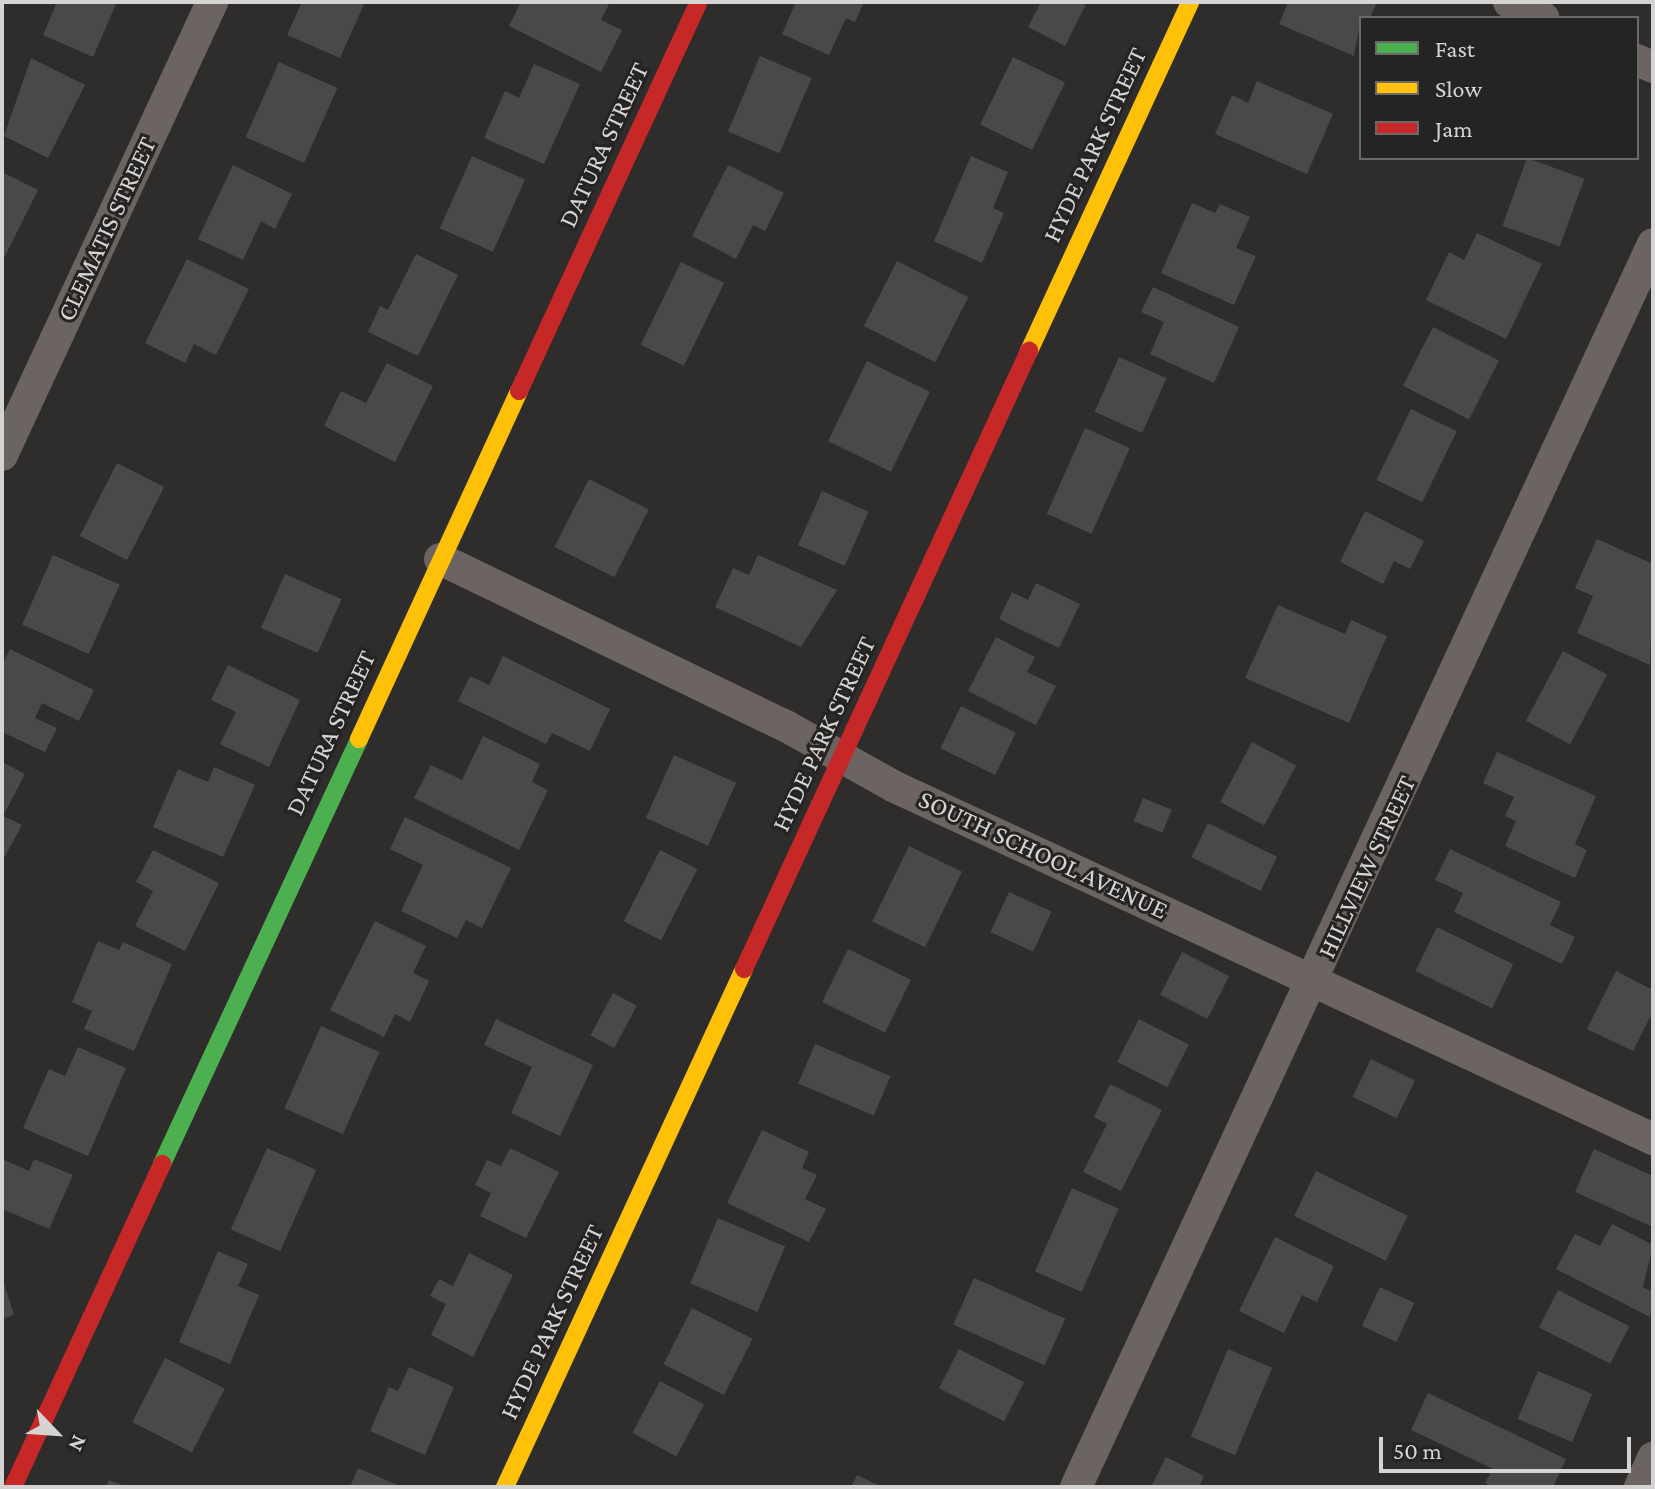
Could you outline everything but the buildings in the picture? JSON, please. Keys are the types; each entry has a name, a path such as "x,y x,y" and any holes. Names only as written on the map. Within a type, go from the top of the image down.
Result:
{"street":[{"name":"CLEMATIS STREET","path":"2,455 212,2"},
{"name":"DATURA STREET","path":"11,1474 699,2"},
{"name":"HYDE PARK STREET","path":"505,1487 1190,2"},
{"path":"1509,2 1540,16"},
{"name":"HILLVIEW STREET","path":"1076,1487 1315,980 1653,244"},
{"name":"SOUTH SCHOOL AVENUE","path":"440,559 842,757 1653,1139"},
{"path":"1640,1487 1653,1458"}],"traffic: fast":[{"path":"162,1164 359,739"}],"traffic: slow":[{"path":"1029,351 1190,2"},
{"path":"359,739 519,391"},
{"path":"505,1487 744,969"}],"traffic: jam":[{"path":"519,391 699,2"},
{"path":"744,969 1029,351"},
{"path":"13,1487 162,1164"}]}
